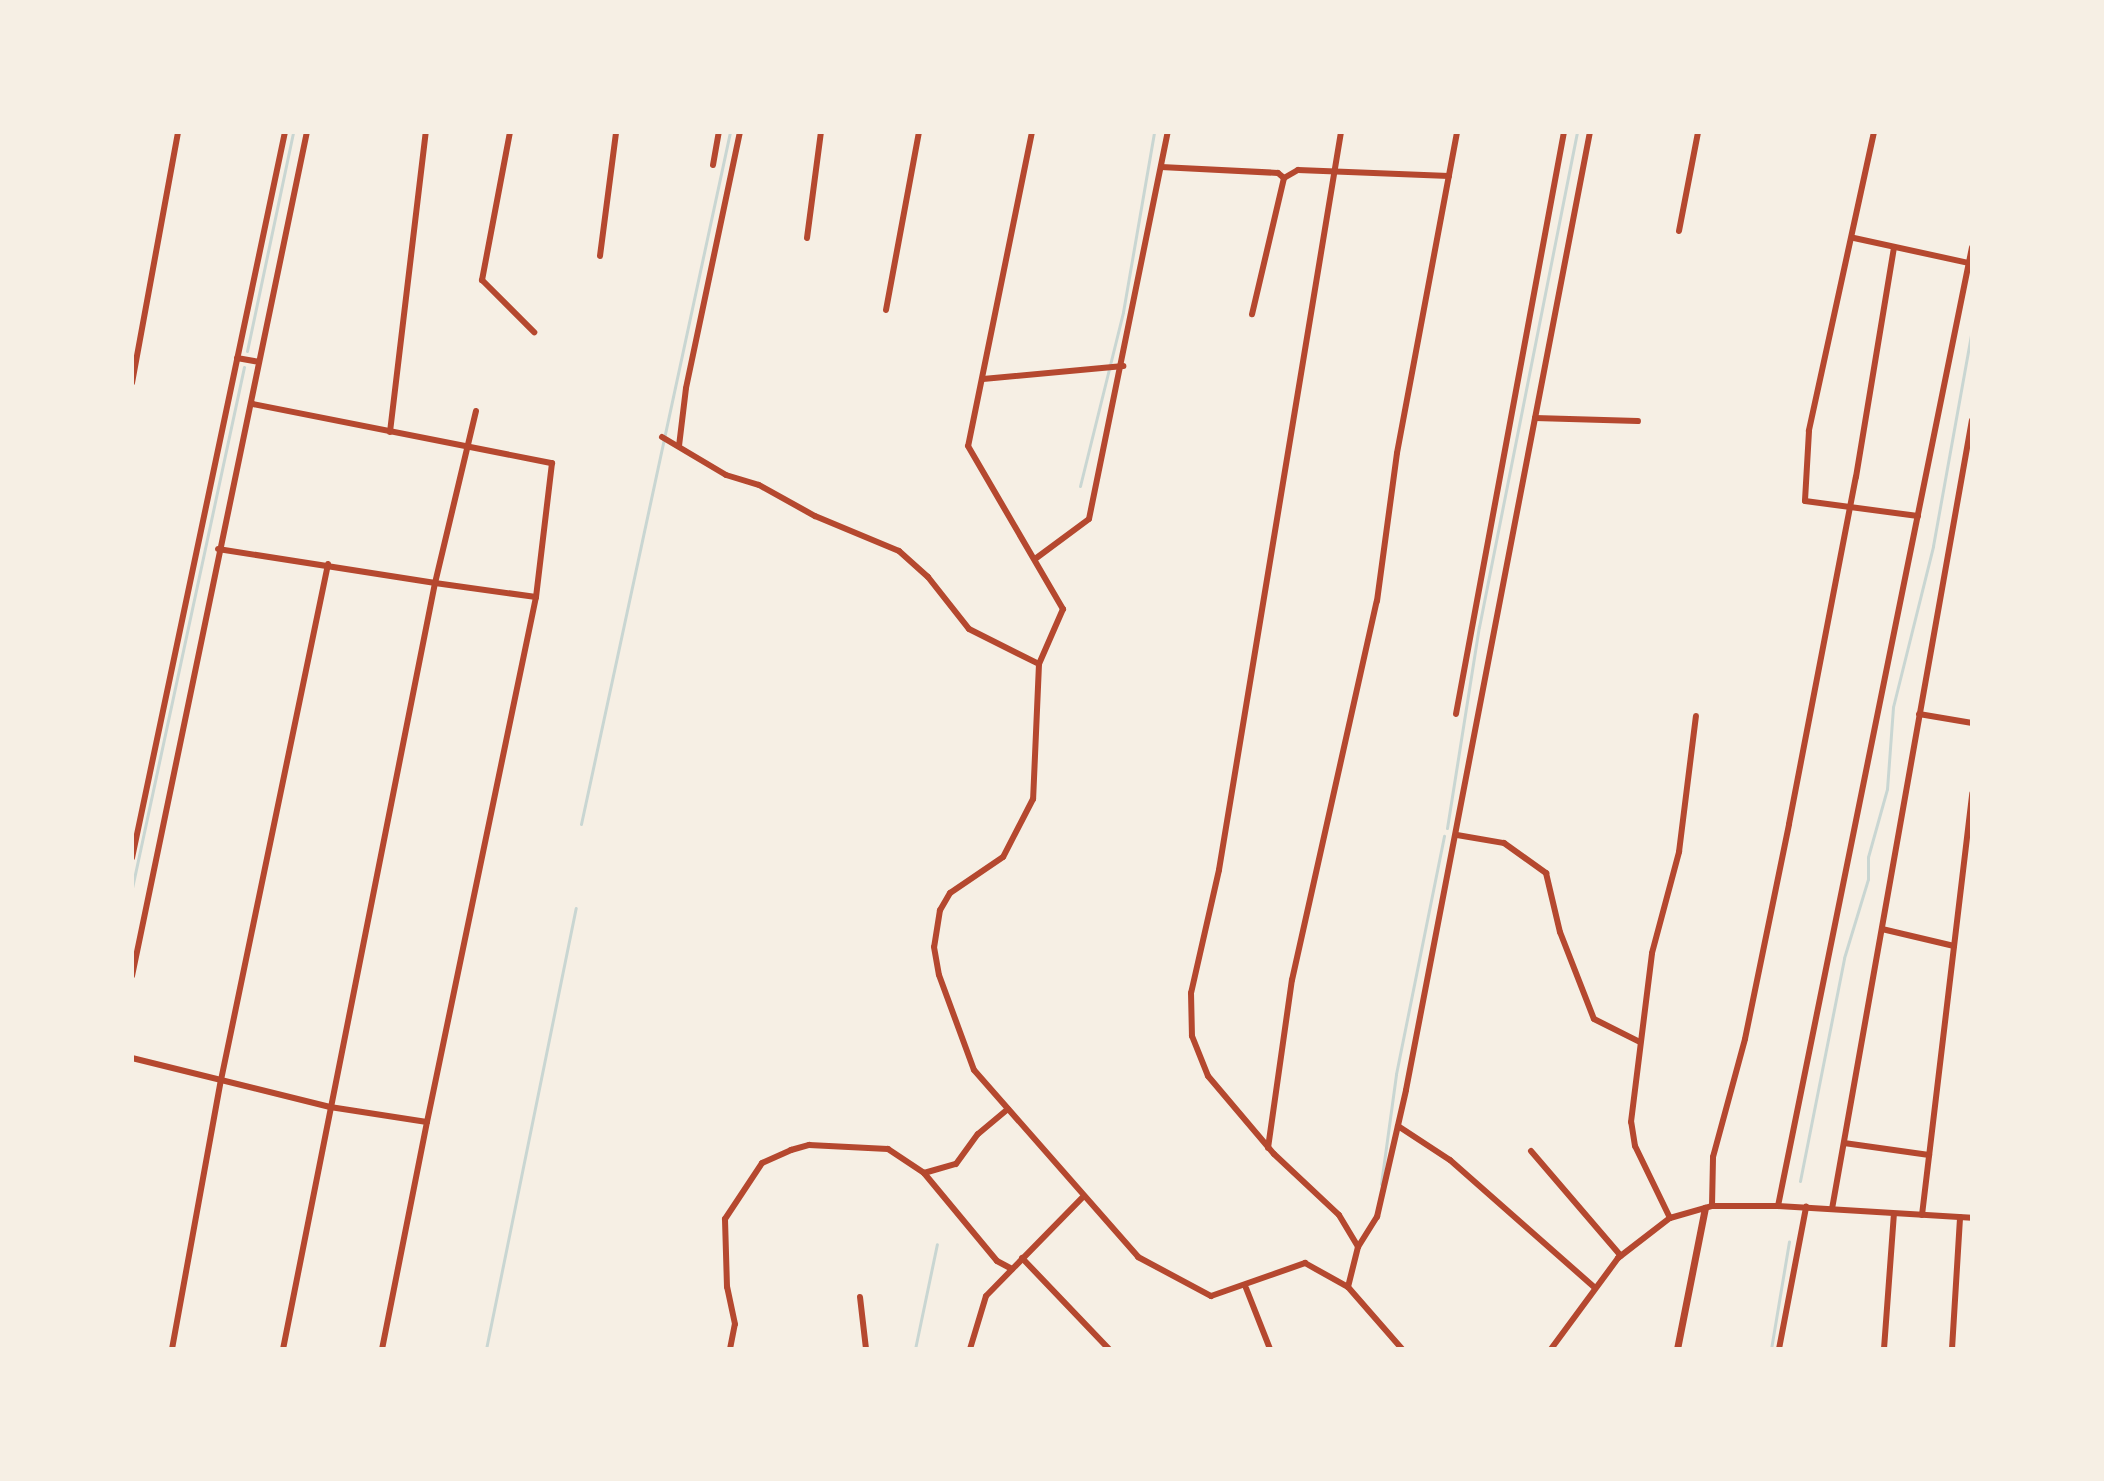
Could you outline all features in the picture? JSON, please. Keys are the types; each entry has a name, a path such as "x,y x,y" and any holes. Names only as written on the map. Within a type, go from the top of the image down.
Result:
{"street":[{"path":"132,383 178,132"},
{"path":"132,858 285,132"},
{"path":"132,976 218,549 253,404 307,132"},
{"path":"390,432 426,132"},
{"path":"600,256 616,132"},
{"path":"713,165 719,132"},
{"path":"679,446 686,388 740,132"},
{"path":"807,238 821,132"},
{"path":"886,310 919,132"},
{"path":"1032,132 968,446 1063,609 1039,664 1033,799 1003,857 950,893 940,910 934,947 967,1059 1083,1197 1138,1257 1188,1287 1211,1296 1246,1288 1296,1263 1317,1267 1348,1287 1402,1349"},
{"path":"1035,559 1089,519 1123,366 1168,132"},
{"path":"1341,132 1222,845 1194,973 1192,1036 1208,1076 1268,1148 1339,1215 1358,1247"},
{"path":"1268,1148 1292,980 1377,601 1397,453 1457,132"},
{"path":"1456,714 1564,132"},
{"path":"1348,1287 1358,1247 1377,1217 1398,1126 1457,835 1590,132"},
{"path":"1679,231 1698,132"},
{"path":"1874,132 1854,238 1809,431 1805,501 1918,516"},
{"path":"510,134 482,280 534,332"},
{"path":"1161,167 1278,173 1284,178"},
{"path":"1252,314 1284,178 1298,170 1449,176"},
{"path":"1854,238 1969,263"},
{"path":"1778,1206 1972,247"},
{"path":"1677,1349 1708,1207 1713,1157 1745,1039 1850,508 1894,248"},
{"path":"237,358 259,362"},
{"path":"983,379 1123,366"},
{"path":"253,404 552,463 536,597 382,1349"},
{"path":"283,1349 435,583 476,411"},
{"path":"1535,418 1638,421"},
{"path":"1832,1209 1972,420"},
{"path":"662,437 726,475 759,485 815,516 899,551 928,577 969,629 1039,664"},
{"path":"218,549 536,597"},
{"path":"172,1349 221,1080 328,564"},
{"path":"1919,714 1972,723"},
{"path":"1670,1218 1631,1135 1652,953 1679,852 1696,716"},
{"path":"1922,1215 1972,793"},
{"path":"1457,835 1504,843 1546,873 1560,932 1594,1019 1640,1042"},
{"path":"1882,929 1954,946"},
{"path":"132,1058 330,1107 427,1122"},
{"path":"924,1173 956,1164 978,1134 1008,1109"},
{"path":"1398,1126 1450,1160 1594,1287"},
{"path":"1844,1143 1929,1155"},
{"path":"730,1349 735,1324 727,1287 725,1219 762,1163 809,1145 868,1145 888,1149 924,1173 997,1261 1012,1269"},
{"path":"1531,1151 1621,1256"},
{"path":"970,1349 981,1304 1083,1197"},
{"path":"1551,1349 1594,1287 1621,1256 1670,1218 1708,1207 1778,1206 1972,1218"},
{"path":"1779,1349 1806,1207"},
{"path":"1884,1349 1894,1214"},
{"path":"1952,1349 1960,1217"},
{"path":"1022,1258 1109,1349"},
{"path":"997,1261 1002,1280"},
{"path":"1246,1288 1270,1349"},
{"path":"860,1297 866,1349"}],"waterway":[{"path":"247,351 293,132"},
{"path":"581,824 730,132"},
{"path":"1080,486 1123,312 1154,132"},
{"path":"1447,828 1479,627 1577,132"},
{"path":"1800,1181 1844,958 1868,879 1868,857 1887,789 1893,707 1933,546 1972,330"},
{"path":"132,888 244,367"},
{"path":"1381,1184 1396,1074 1444,836"},
{"path":"486,1349 576,908"},
{"path":"1771,1349 1789,1241"},
{"path":"915,1349 937,1244"}]}
